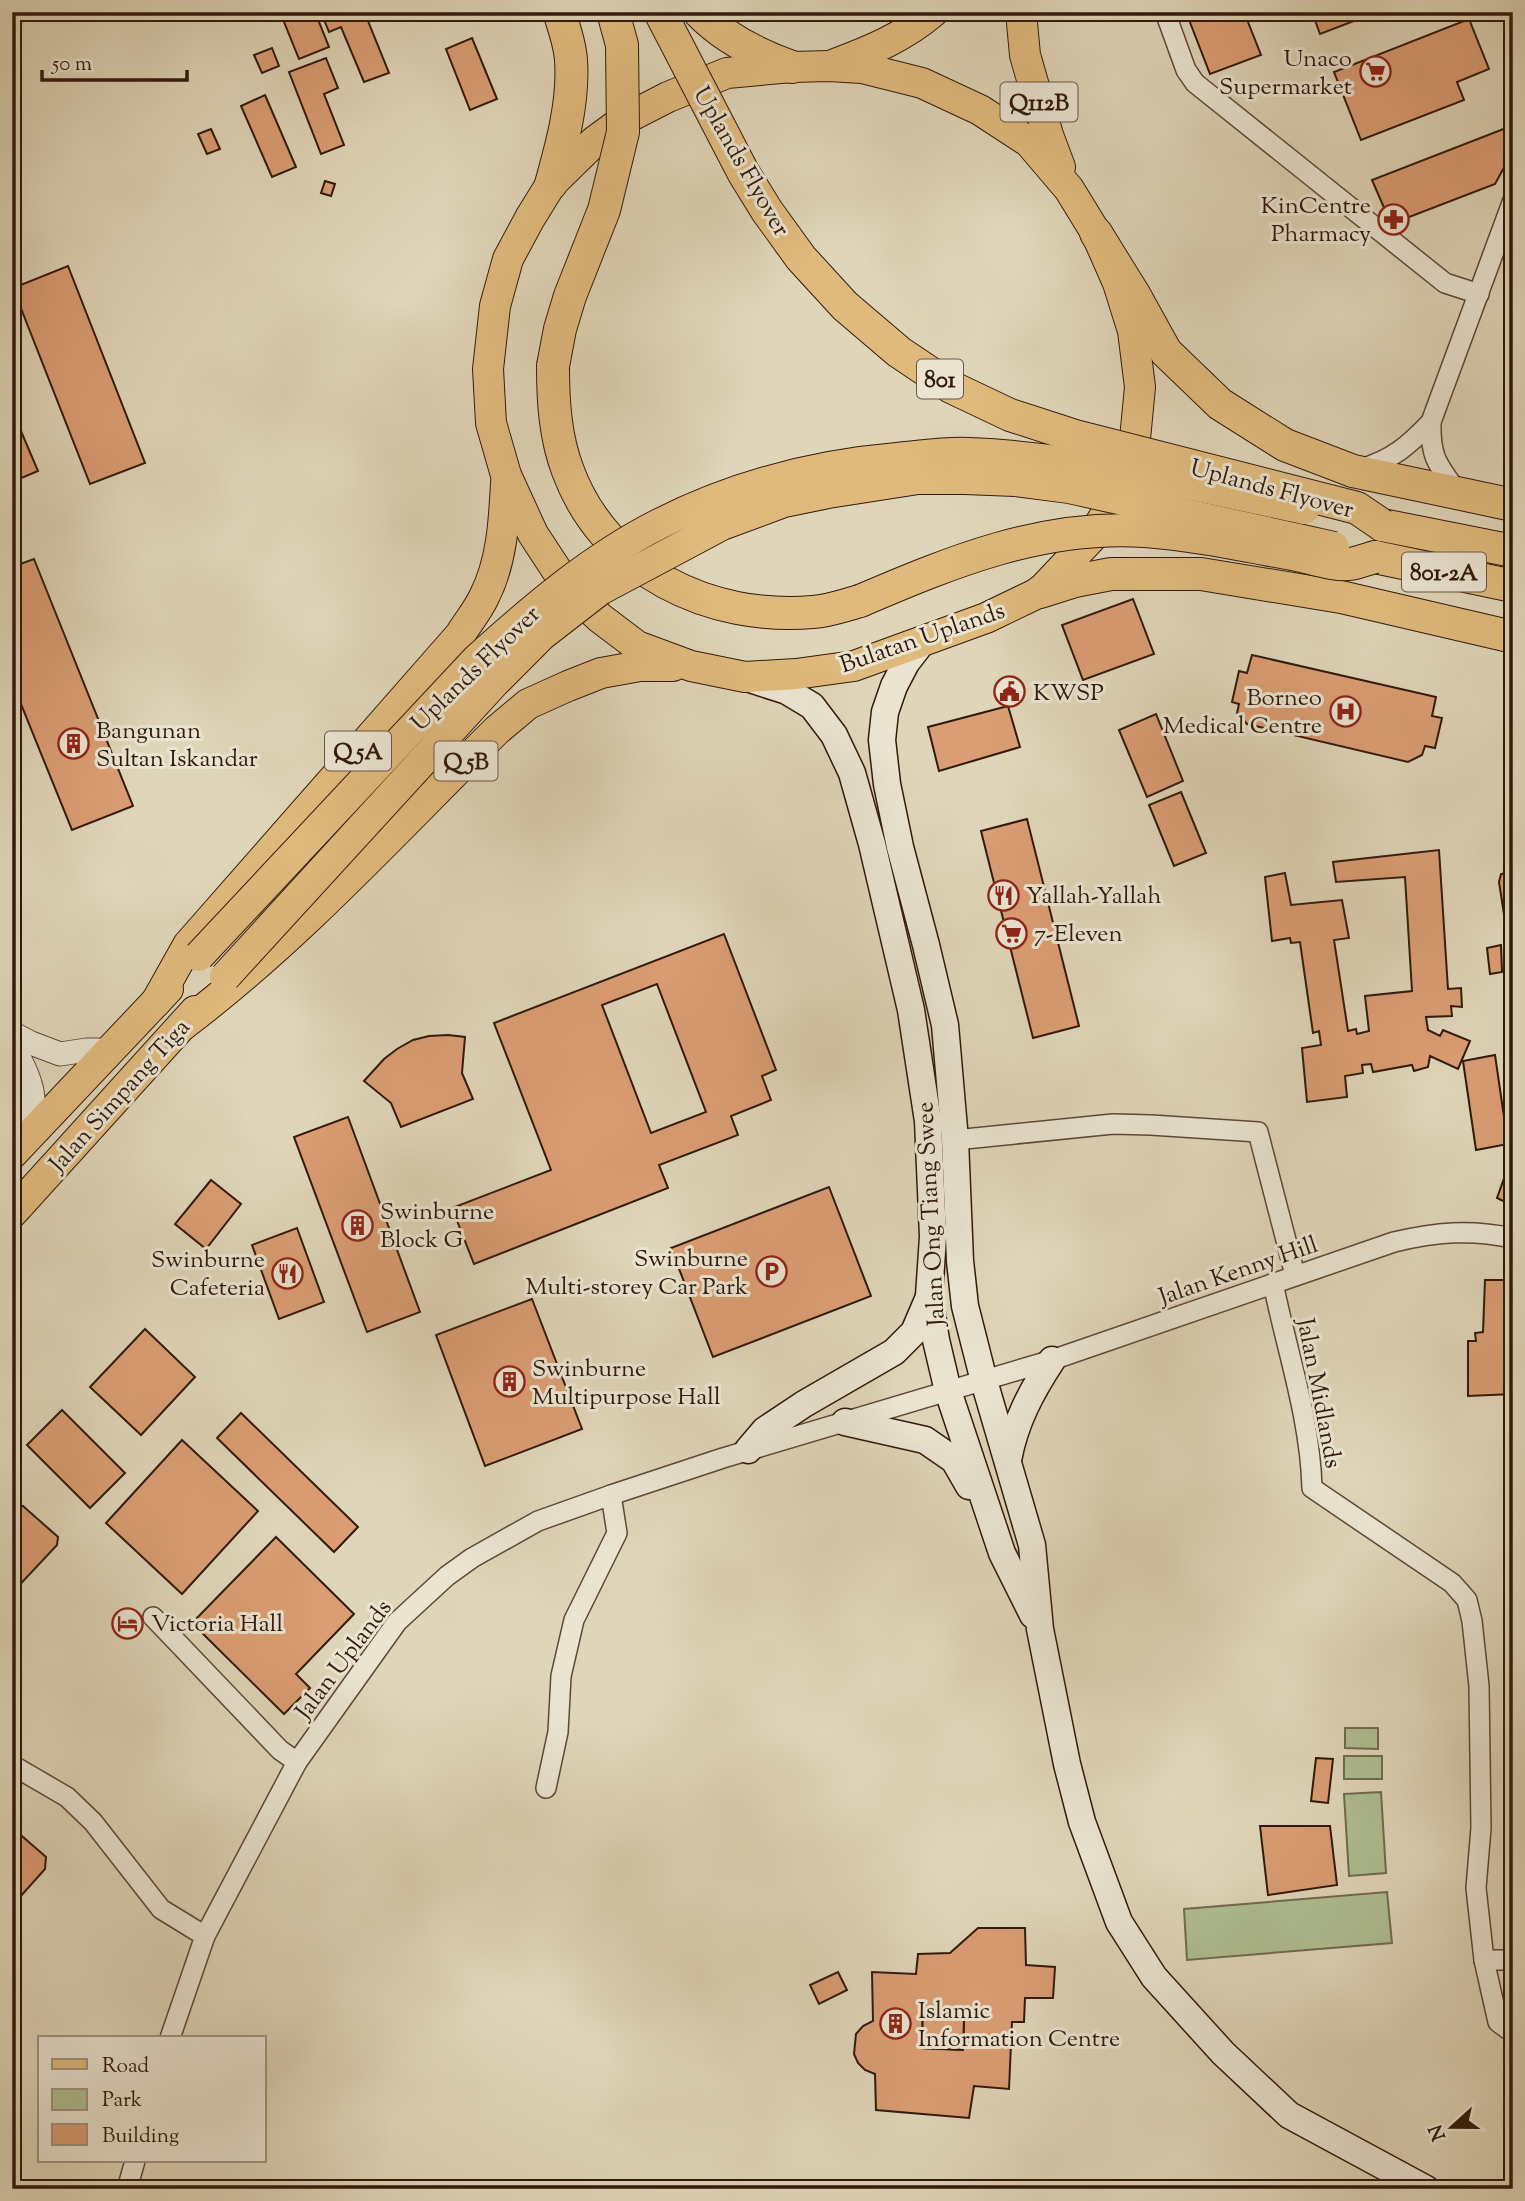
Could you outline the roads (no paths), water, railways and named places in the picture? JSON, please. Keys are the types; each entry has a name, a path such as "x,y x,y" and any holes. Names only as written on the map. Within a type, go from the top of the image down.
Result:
{"highway":[{"path":"551,184 562,142 571,72 571,59 559,12"},
{"path":"612,12 622,46 623,132 604,210 560,329 553,366 552,403 558,437 580,498 626,557 668,585 701,599 772,614 816,612 860,601 950,563 1012,545 1065,535 1145,531 1348,564 1375,557"},
{"name":"Uplands Flyover","path":"660,12 766,211 801,258 845,306 899,352 951,387 1010,415 1075,436 1357,508 1382,525"},
{"path":"699,12 732,40 792,67"},
{"path":"1096,233 1166,352 1220,404 1285,445 1353,471 1513,505"},
{"path":"1382,525 1513,551"},
{"name":"801-2A","path":"1375,557 1513,586"},
{"path":"1040,592 1111,574 1201,574 1341,597 1513,637"}],"main road":[{"path":"829,66 891,42 933,12"},
{"name":"Q112B","path":"1021,12 1025,55 1048,135 1069,189"},
{"name":"Bulatan Uplands","path":"792,67 862,68 922,83 980,110 1029,142 1069,189 1096,233 1118,283 1133,331 1140,387 1135,439 1119,492 1092,537 1040,592 986,618 854,666 796,674 744,677 691,666 637,646 600,618 569,589 533,534 506,475 491,423 488,369 495,306 508,258 551,184 595,142 625,119 668,97 727,73 792,67"},
{"name":"Uplands Flyover","path":"199,956 477,659 523,617 589,567 658,524 723,495 781,477 870,460 967,452 1077,463 1382,525"},
{"name":"Q5A","path":"156,1002 188,945 460,635 484,597 497,563 504,524 506,475"},
{"name":"Uplands Flyover","path":"225,977 494,683 542,635 611,583 722,525 783,502 918,479 1015,481 1069,488 1375,557"},
{"name":"Jalan Ong Tiang Swee","path":"923,640 906,663 885,712 882,740 887,784 900,848 945,1025 965,1306 1032,1545 1040,1629 1067,1764 1082,1822 1119,1922 1154,1977 1223,2053 1289,2115 1426,2189"},
{"name":"Q5B","path":"183,1024 231,988 285,940 497,730 528,704 601,673 640,666 691,666"},
{"name":"Jalan Ong Tiang Swee","path":"744,677 787,691 812,706 834,735 852,774 872,844 911,1010 928,1121 933,1237 929,1296 948,1391 1002,1553 1040,1629"},
{"name":"Jalan Simpang Tiga","path":"17,1149 199,956"},
{"name":"Jalan Simpang Tiga","path":"12,1213 225,977"},
{"path":"748,1450 765,1430 894,1352 914,1332 929,1296"},
{"path":"1008,1462 1012,1438 1022,1411 1052,1360"},
{"path":"845,1422 925,1440 954,1460 972,1490 1002,1553"}],"street":[{"path":"1165,12 1186,70 1195,83 1445,283 1479,294"},
{"path":"1458,493 1437,466 1430,438 1431,422 1513,200"},
{"path":"1353,471 1392,457 1406,448 1431,422"},
{"path":"12,1033 60,1054 111,1050"},
{"path":"12,1044 28,1073 34,1102 32,1124 17,1149"},
{"path":"955,1140 1113,1124 1258,1132 1295,1275"},
{"name":"Jalan Kenny Hill","path":"948,1391 1052,1360 1394,1242 1432,1233 1486,1232 1513,1238"},
{"name":"Jalan Midlands","path":"1273,1283 1311,1451 1312,1488 1452,1583 1467,1600 1479,1686 1481,1828 1476,1888 1484,1960"},
{"name":"Jalan Uplands","path":"171,2036 205,1936 297,1762 397,1622 447,1576 472,1558 538,1521 611,1494 948,1391"},
{"path":"547,1788 558,1732 561,1676 574,1620 617,1532 611,1494"},
{"path":"153,1617 280,1750 297,1762"},
{"path":"12,1765 67,1797 93,1822 161,1909 205,1936"},
{"path":"1513,1960 1484,1960 1498,2022 1513,2033"},
{"path":"127,2189 135,2162"}],"place":[{"name":"Unaco Supermarket","path":"1375,72"},
{"name":"KinCentre Pharmacy","path":"1394,219"},
{"name":"KWSP","path":"1010,692"},
{"name":"Borneo Medical Centre","path":"1345,711"},
{"name":"Bangunan Sultan Iskandar","path":"73,744"},
{"name":"Yallah-Yallah","path":"1003,895"},
{"name":"7-Eleven","path":"1011,933"},
{"name":"Swinburne Block G","path":"357,1225"},
{"name":"Swinburne Multi-storey Car Park","path":"771,1272"},
{"name":"Swinburne Cafeteria","path":"288,1273"},
{"name":"Swinburne Multipurpose Hall","path":"509,1382"},
{"name":"Victoria Hall","path":"128,1623"},
{"name":"Islamic Information Centre","path":"895,2024"}]}
